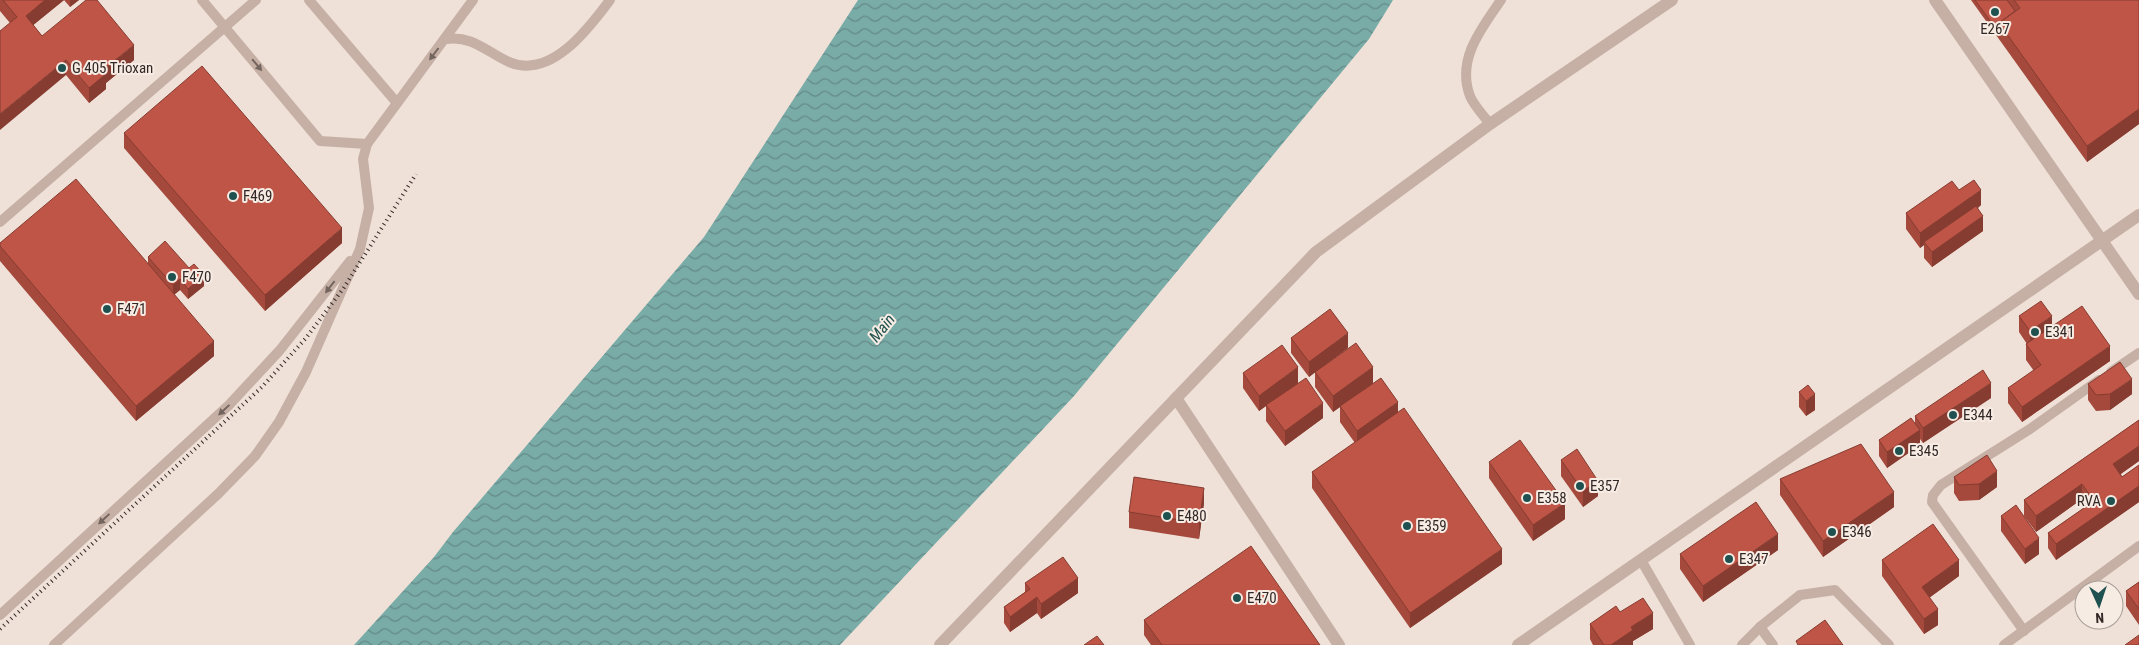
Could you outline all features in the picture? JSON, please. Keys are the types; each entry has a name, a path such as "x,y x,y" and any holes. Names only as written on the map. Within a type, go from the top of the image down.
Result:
{"street":[{"path":"940,645 1316,252 1490,124 1672,0"},
{"path":"1935,0 2139,294"},
{"path":"1518,645 2139,215"},
{"path":"1176,398 1339,645"}],"lane":[{"path":"202,0 320,141 367,144"},
{"path":"0,222 256,0"},
{"path":"309,0 397,103"},
{"path":"54,645 218,494 255,456 279,422 306,372 360,249 369,208 363,159 367,144 474,0"},
{"path":"446,39 455,38 472,41 510,63 532,65 550,60 565,52 610,0"},
{"path":"1490,124 1469,93 1467,57 1474,40 1501,0"},
{"path":"0,615 229,405 280,350 360,249"},
{"path":"2024,631 1932,502 1933,496 1941,485 2030,429 2139,352"},
{"path":"2004,645 2139,546"},
{"path":"1641,560 1690,645"},
{"path":"1742,645 1760,626 1800,595 1835,590 1890,645"},
{"path":"1760,626 1773,645"}],"water":[{"name":"Main","path":"858,0 1393,0 1369,39 1074,396 840,645 354,645 434,557 453,532 704,237"}],"building":[{"name":"G 405 Trioxan","path":"3,0 45,0 26,16 42,36 86,0 97,0 134,45 103,70 106,74 89,88 66,60 0,114 0,31 17,17"},
{"path":"1975,0 2007,0 2015,11 1999,23 1999,33"},
{"path":"2014,0 2139,0 2139,109 2087,146 1999,23 2020,8"},
{"name":"F469","path":"202,66 342,228 265,295 124,133"},
{"name":"F471","path":"76,179 214,341 136,406 0,246 0,243"},
{"path":"1974,180 1981,190 1920,233 1906,213 1952,181 1959,190"},
{"path":"1976,206 1983,216 1932,252 1924,242"},
{"path":"165,241 189,268 194,264 204,275 188,289 180,279 173,285 148,257"},
{"path":"2041,301 2052,316 2030,331 2019,316"},
{"path":"2082,306 2110,346 2022,407 2008,388 2041,365 2026,344"},
{"path":"1330,309 1348,333 1309,362 1291,338"},
{"path":"1356,343 1373,367 1333,396 1315,372"},
{"path":"1282,345 1298,367 1259,396 1243,373"},
{"path":"2120,362 2132,379 2110,394 2096,395 2088,384"},
{"path":"1983,370 1991,383 1923,428 1915,416"},
{"path":"1306,378 1323,403 1285,431 1266,405"},
{"path":"1381,378 1398,402 1357,431 1340,406"},
{"path":"1808,385 1815,394 1806,401 1799,392"},
{"name":"E359","path":"1404,408 1502,549 1410,613 1312,472"},
{"path":"1911,418 1920,430 1887,452 1879,440"},
{"path":"2139,420 2139,446 2113,464 2122,477 2139,465 2139,486 2056,544 2048,533 2094,501 2082,484 2036,516 2024,500"},
{"name":"E358","path":"1520,440 1565,503 1533,525 1489,462"},
{"name":"E346","path":"1861,444 1894,492 1823,541 1780,479"},
{"path":"1577,449 1598,481 1583,491 1561,460"},
{"path":"1987,455 1997,471 1979,484 1959,485 1954,477"},
{"path":"1134,477 1204,488 1199,523 1129,512"},
{"name":"E347","path":"1756,502 1778,534 1703,586 1680,554"},
{"path":"2016,505 2039,538 2025,549 2001,516"},
{"path":"1933,524 1959,560 1922,587 1938,609 1924,619 1882,560"},
{"name":"E470","path":"1251,546 1320,645 1162,645 1144,620"},
{"path":"1063,557 1078,578 1041,604 1037,597 1010,617 1004,607 1030,589 1025,583"},
{"path":"2139,582 2139,609 2126,591"},
{"path":"1643,598 1653,613 1631,627 1633,630 1611,645 1604,645 1590,624 1616,606 1620,612"},
{"path":"1825,620 1843,645 1798,645 1796,641"},
{"path":"2139,635 2139,645 2125,645"},
{"path":"1097,636 1104,645 1084,645"}],"railway":[{"path":"0,629 262,387 306,338 343,289 416,174"}],"place":[{"name":"E267","path":"1995,12"},
{"name":"G 405 Trioxan","path":"62,68"},
{"name":"F469","path":"233,196"},
{"name":"F470","path":"172,277"},
{"name":"F471","path":"107,309"},
{"name":"E341","path":"2035,332"},
{"name":"E344","path":"1953,415"},
{"name":"E345","path":"1899,451"},
{"name":"E357","path":"1580,486"},
{"name":"E358","path":"1527,498"},
{"name":"RVA","path":"2111,501"},
{"name":"E480","path":"1167,516"},
{"name":"E359","path":"1407,526"},
{"name":"E346","path":"1832,532"},
{"name":"E347","path":"1729,559"},
{"name":"E470","path":"1237,598"}]}
